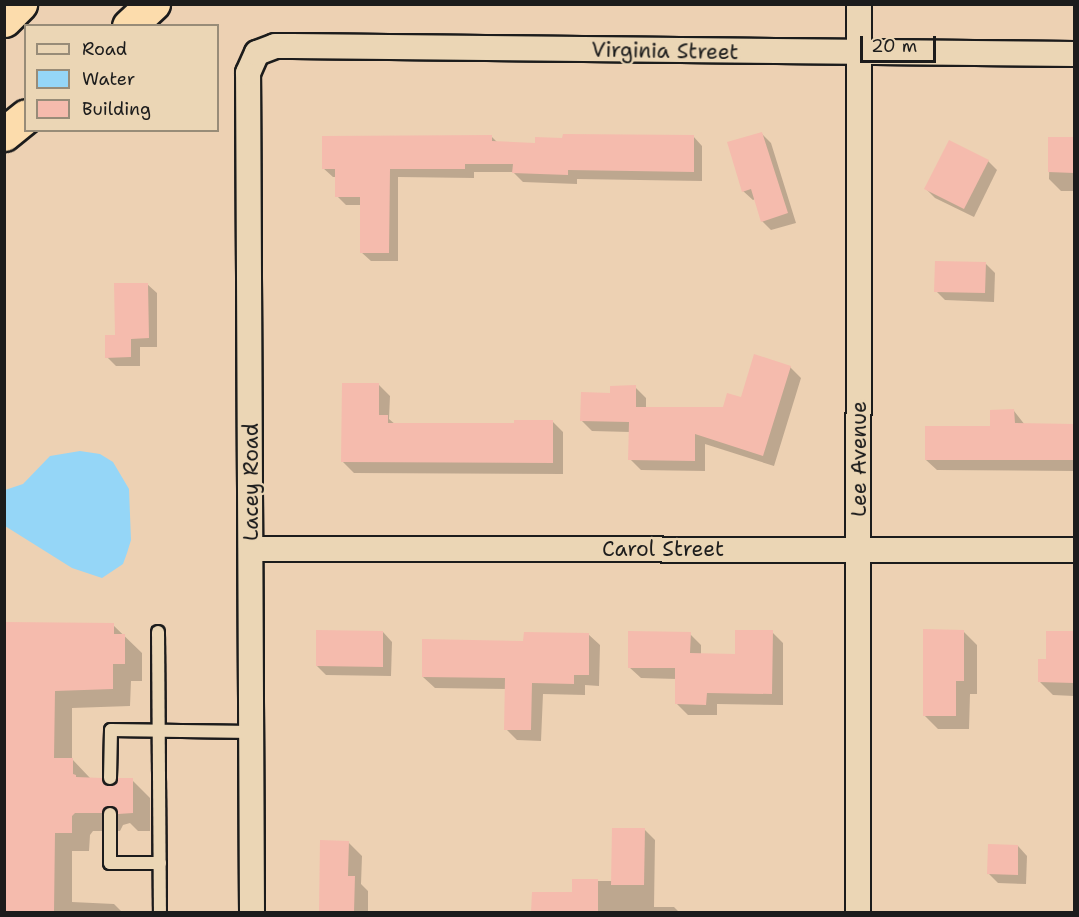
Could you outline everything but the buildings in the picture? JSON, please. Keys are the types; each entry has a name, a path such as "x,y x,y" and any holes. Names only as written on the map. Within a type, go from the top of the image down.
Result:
{"highway":[{"path":"4,20 20,4"},
{"path":"131,24 153,4"},
{"path":"4,134 24,118"}],"street":[{"name":"Lee Avenue","path":"858,912 859,4"},
{"name":"Virginia Street","path":"257,52 274,46 292,46 859,54 1074,54"},
{"name":"Lacey Road","path":"252,912 249,74 257,52"},
{"name":"Carol Street","path":"252,549 1074,550"}],"lane":[{"path":"158,632 160,912"},
{"path":"110,778 111,730 252,732"},
{"path":"110,814 110,863 160,863"}],"water":[{"path":"80,451 100,454 113,462 129,489 131,540 123,564 102,578 72,568 5,526 5,490 23,484 50,456"}]}
